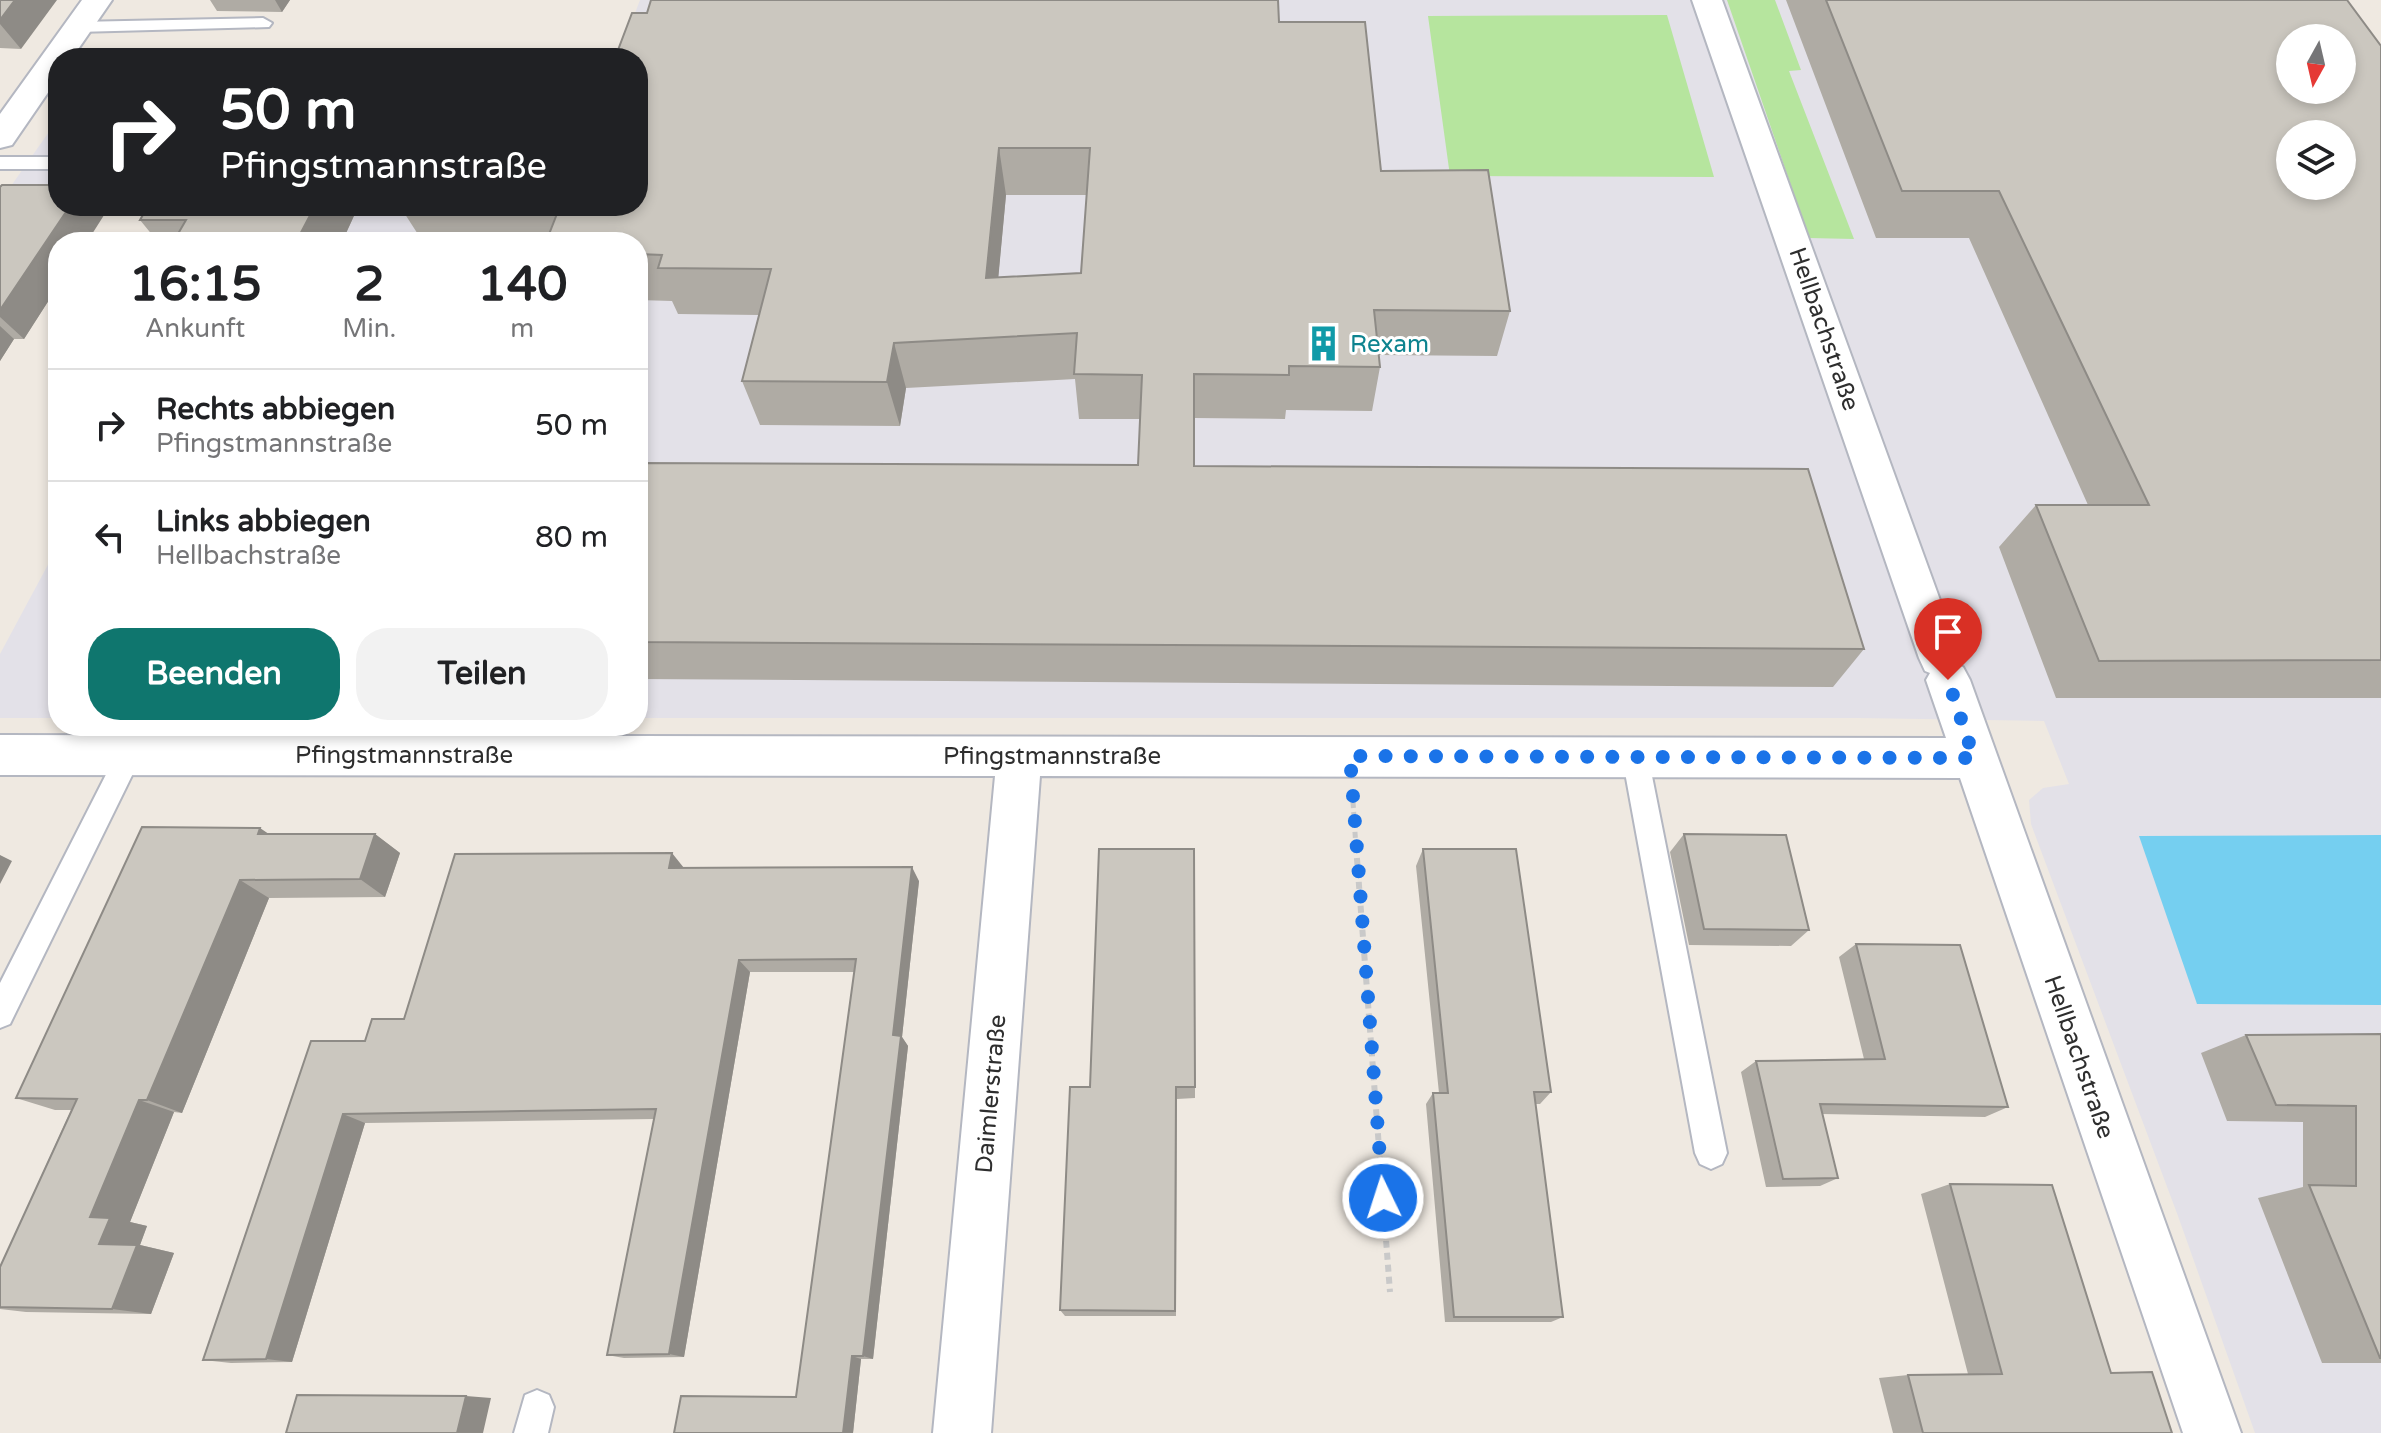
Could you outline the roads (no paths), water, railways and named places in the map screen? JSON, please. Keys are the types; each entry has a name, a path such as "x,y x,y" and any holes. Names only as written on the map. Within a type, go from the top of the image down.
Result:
{"street":[{"path":"62,48 97,0"},
{"name":"Hellbachstraße","path":"1707,0 2212,1433"},
{"path":"0,138 48,69"},
{"name":"Pfingstmannstraße","path":"0,755 1974,758"},
{"name":"Daimlerstraße","path":"962,1433 1019,755"}],"lane":[{"path":"77,27 263,23"},
{"path":"0,163 48,163"},
{"path":"0,1014 129,755"},
{"path":"1635,756 1711,1153"}],"water":[{"path":"2381,835 2381,1005 2197,1004 2139,836"}],"place":[{"name":"Rexam","path":"1324,344"}]}
